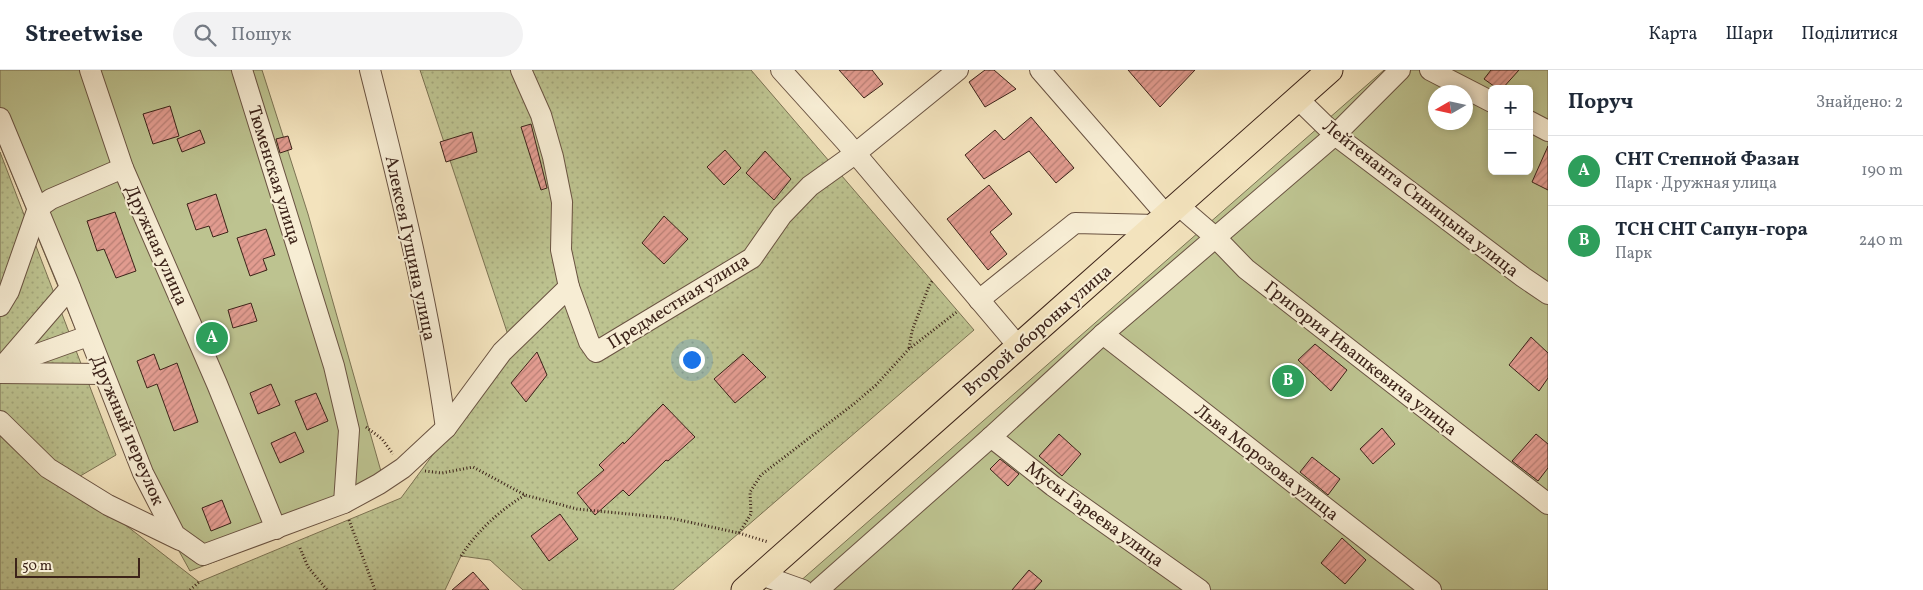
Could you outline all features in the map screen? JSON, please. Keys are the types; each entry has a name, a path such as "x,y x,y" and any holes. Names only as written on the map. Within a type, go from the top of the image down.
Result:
{"main road":[{"name":"Второй обороны улица","path":"753,582 1330,70"}],"street":[{"name":"Дружная улица","path":"90,70 124,168 217,384 276,529"},
{"name":"Тюменская улица","path":"242,70 334,366 345,412 349,430 344,503"},
{"name":"Алексея Гущина улица","path":"370,70 422,292 440,383 446,428"},
{"path":"403,468 446,428 502,352 569,287 561,250 562,202 553,158 541,115 520,70"},
{"path":"781,70 856,153 1019,347"},
{"path":"856,153 958,70"},
{"name":"Григория Ивашкевича улица","path":"1040,70 1167,215 1215,238 1246,269 1548,504"},
{"path":"818,590 991,437 1103,334 1334,134 1400,70"},
{"path":"1430,70 1488,100"},
{"name":"Лейтенанта Синицына улица","path":"1298,99 1334,134 1548,294"},
{"name":"Дружный переулок","path":"0,118 38,208 143,473 175,535 203,555 344,503 380,484 403,468"},
{"path":"1533,123 1548,131"},
{"name":"Предместная улица","path":"569,287 589,342 596,352 752,258 782,216 810,186 856,153"},
{"path":"0,306 9,291 38,208 51,198 124,168"},
{"path":"980,300 1075,223 1167,215"},
{"path":"1,369 70,288"},
{"name":"Льва Морозова улица","path":"1103,334 1431,590"},
{"path":"1,369 88,336"},
{"path":"1,369 103,374"},
{"path":"0,420 48,468 108,505 188,544"},
{"name":"Мусы Гареева улица","path":"991,437 1053,486 1200,590"},
{"path":"753,582 803,590"}],"path":[{"path":"909,349 912,331 928,286 932,281"},
{"path":"739,533 751,514 750,492 761,475 876,385 909,349 958,311"},
{"path":"345,412 382,439 403,468 442,473 473,467 526,495 577,509 670,518 739,533 790,550"},
{"path":"461,556 473,538 513,502 526,495"},
{"path":"344,503 351,529 375,590"},
{"path":"300,548 308,567 327,590"},
{"path":"190,590 199,582"}],"green space":[{"path":"0,70 262,70 308,214 386,489 358,507 190,571 130,462 0,145"},
{"path":"420,70 751,70 974,330 673,590 523,590 490,560 461,556 445,590 0,590 0,152 116,455 70,482 199,582 401,498 512,347"},
{"path":"1384,70 1548,70 1548,590 790,590"}],"building":[{"path":"839,70 872,70 883,84 864,98"},
{"path":"985,70 994,70 1016,89 985,107 969,82"},
{"path":"1128,70 1195,70 1160,107"},
{"path":"1491,70 1519,70 1506,85 1492,85 1484,79"},
{"path":"170,106 179,136 153,144 143,114"},
{"path":"1031,117 1074,168 1056,183 1029,151 984,179 965,155 995,130 1004,140"},
{"path":"531,124 547,188 541,190 521,127"},
{"path":"200,130 205,143 182,152 177,139"},
{"path":"472,132 477,152 446,162 440,142"},
{"path":"288,136 292,149 280,153 276,139"},
{"path":"1548,146 1548,190 1532,182"},
{"path":"725,150 741,168 724,185 707,167"},
{"path":"765,151 791,179 774,200 746,173"},
{"path":"989,185 1012,214 990,232 1007,254 988,270 947,219"},
{"path":"216,194 228,232 213,237 209,226 196,230 187,204"},
{"path":"115,212 136,271 116,278 104,249 97,251 87,221"},
{"path":"664,216 688,239 664,264 642,243"},
{"path":"266,229 275,255 263,259 267,270 250,276 237,238"},
{"path":"251,303 257,321 233,328 228,310"},
{"path":"1531,337 1548,353 1548,378 1539,391 1509,365"},
{"path":"1315,344 1347,370 1331,391 1298,360"},
{"path":"537,352 547,375 526,402 511,383"},
{"path":"154,354 160,370 177,363 198,422 174,431 157,384 147,388 137,361"},
{"path":"743,354 766,377 735,403 714,379"},
{"path":"271,384 280,405 258,414 250,393"},
{"path":"316,393 328,421 307,430 295,401"},
{"path":"663,404 695,437 668,461 666,460 629,496 623,490 595,515 577,493 604,470 599,465 623,442 624,444"},
{"path":"1382,428 1395,444 1373,464 1360,449"},
{"path":"295,432 304,452 280,463 271,443"},
{"path":"1059,434 1081,454 1062,476 1039,456"},
{"path":"1536,434 1548,444 1548,468 1538,481 1512,461"},
{"path":"1312,457 1340,479 1328,495 1300,472"},
{"path":"1000,459 1019,474 1008,486 990,469"},
{"path":"222,500 231,523 211,531 202,508"},
{"path":"560,514 578,539 549,561 531,536"},
{"path":"1342,538 1366,560 1345,584 1321,563"},
{"path":"1029,570 1042,581 1034,590 1012,590"},
{"path":"473,572 489,590 452,590"}],"place":[{"name":"СНТ Степной Фазан","path":"212,338"},
{"name":"ТСН СНТ Сапун-гора","path":"1288,381"}]}
